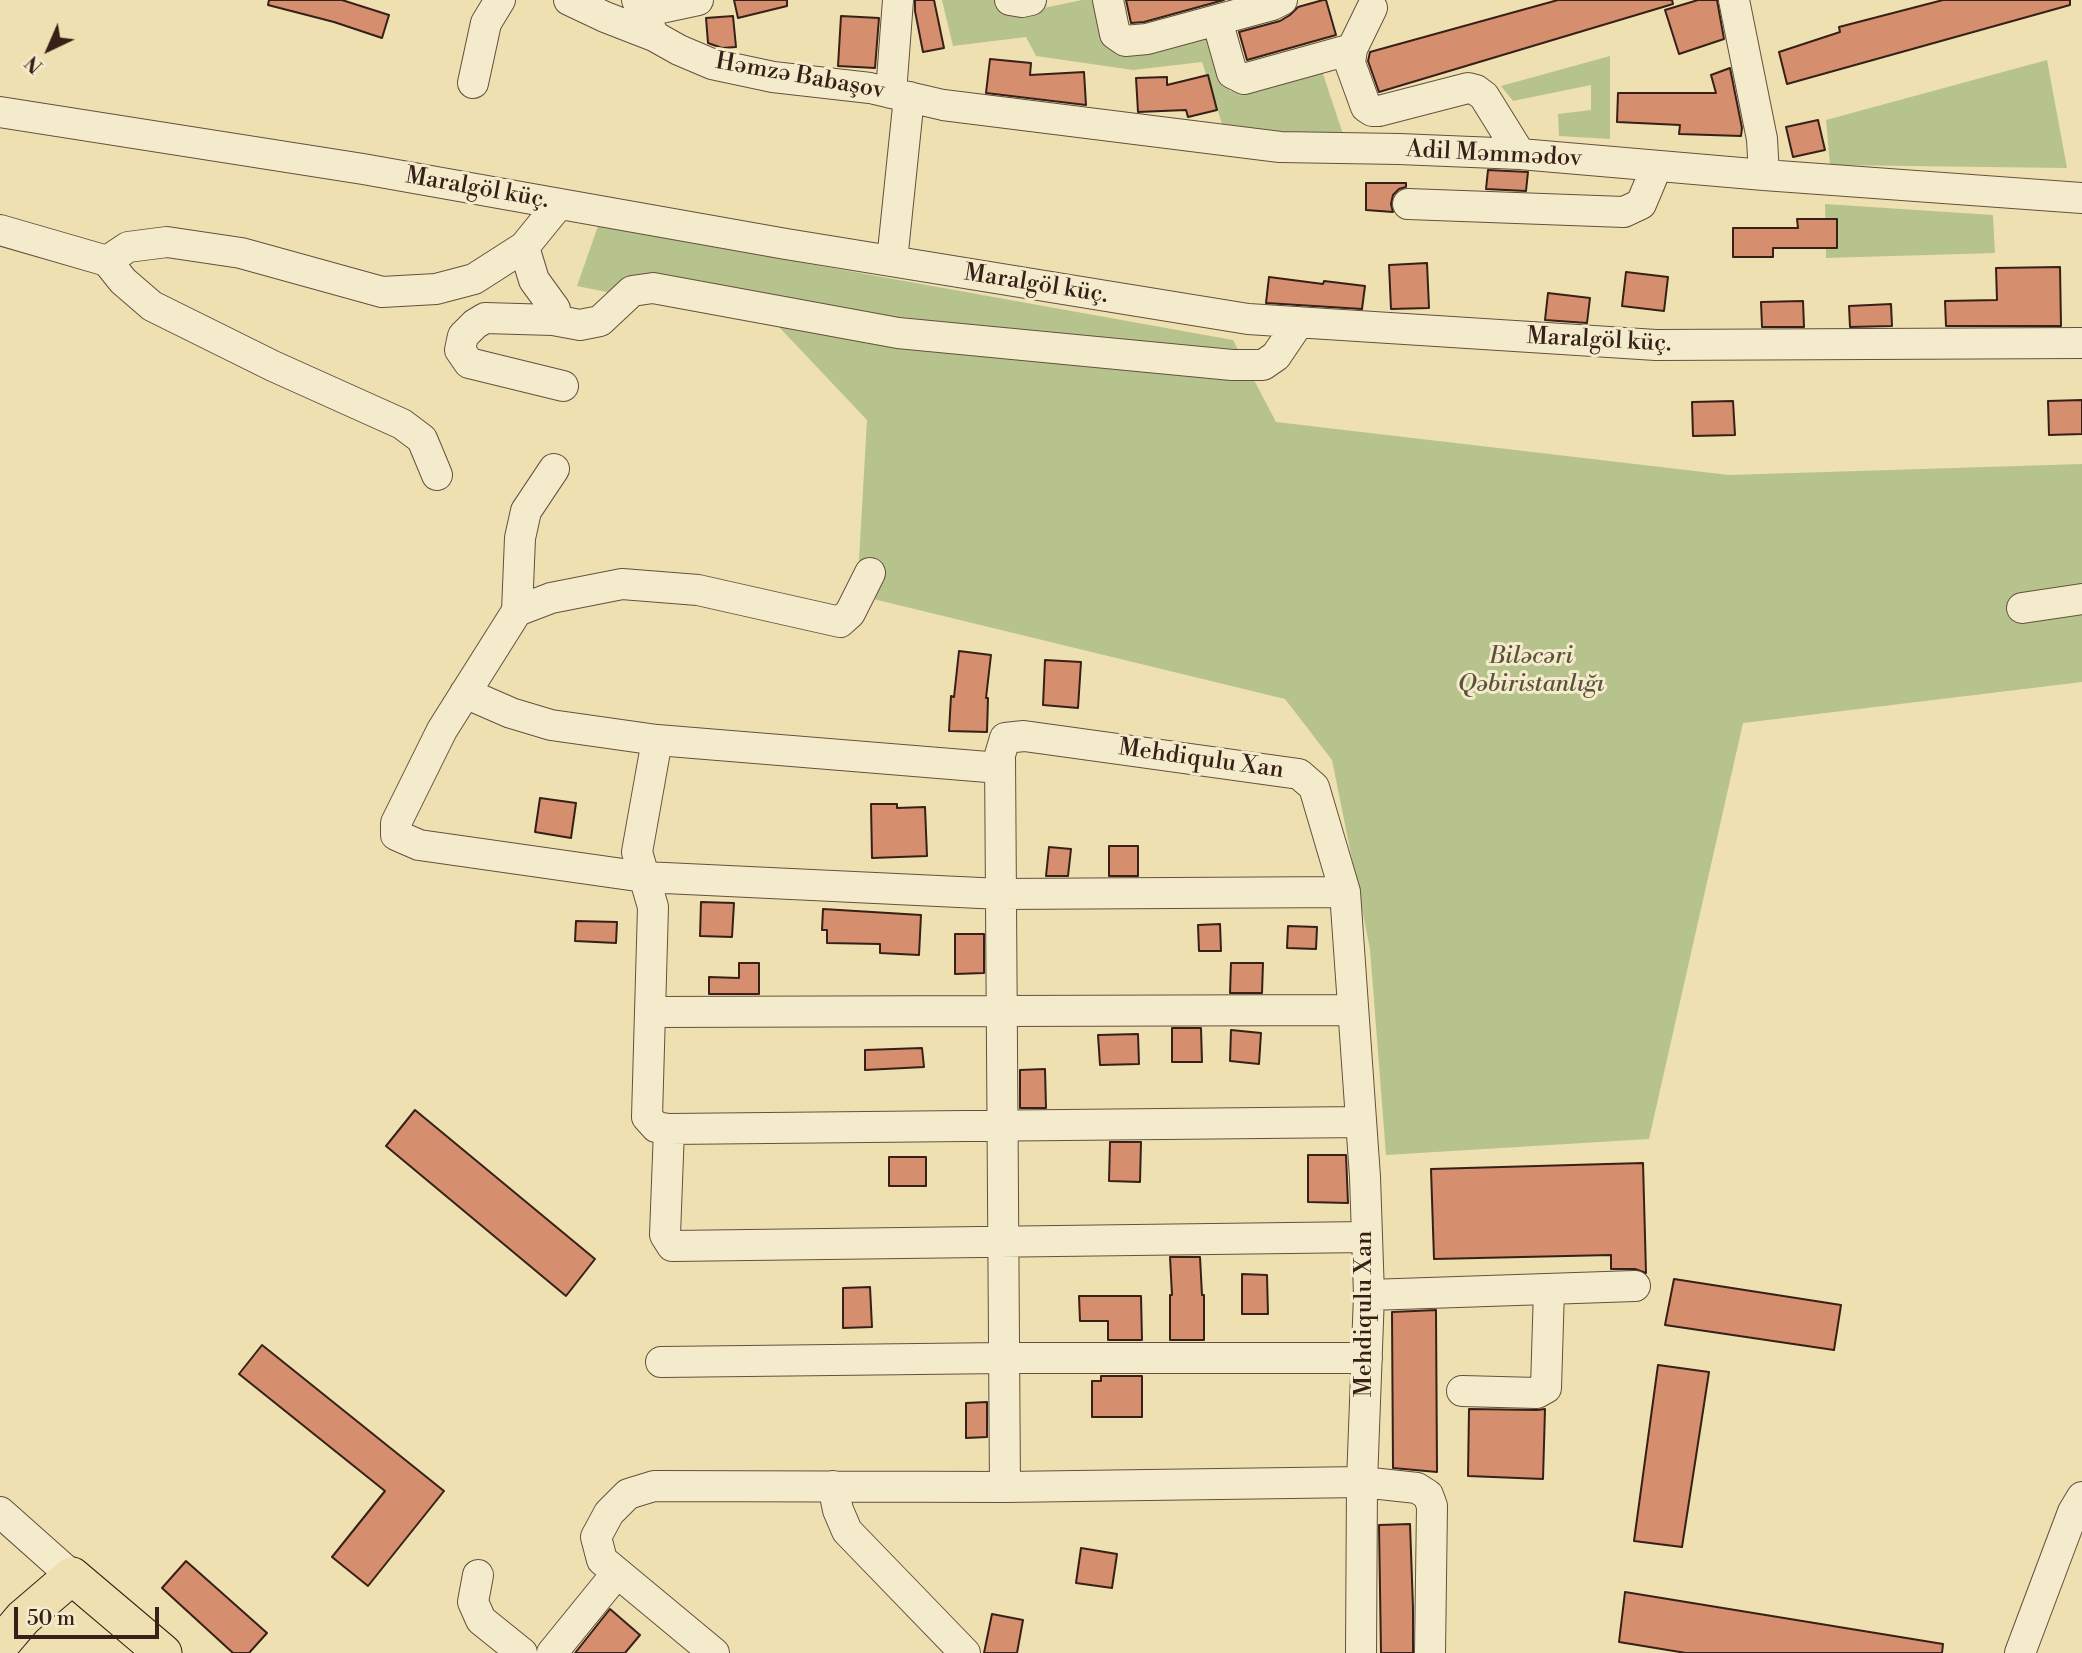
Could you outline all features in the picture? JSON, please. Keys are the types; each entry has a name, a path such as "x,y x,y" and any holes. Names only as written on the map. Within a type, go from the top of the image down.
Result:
{"main road":[{"path":"0,1645 23,1618 72,1576 163,1653"}],"street":[{"path":"473,83 486,23 500,0"},
{"name":"Həmzə Babaşov","path":"569,0 605,17 644,16 679,50 712,64 773,77 870,88 900,95"},
{"path":"644,16 698,0"},
{"path":"892,261 900,95 898,0"},
{"path":"1010,0 1031,0"},
{"path":"1108,0 1115,34 1125,41 1147,39 1282,0"},
{"path":"1734,0 1762,139 1764,175"},
{"path":"1372,8 1352,49 1350,63 1366,107 1379,111 1468,88 1476,90 1484,96 1520,154"},
{"path":"1217,20 1232,73 1244,79 1352,49"},
{"name":"Adil Məmmədov","path":"900,95 943,105 1280,147 1520,154 2082,198"},
{"name":"Maralgöl küç.","path":"0,111 363,169 892,261 1248,319 1656,345 2082,342"},
{"path":"1408,204 1624,212 1641,204 1657,166"},
{"path":"107,261 128,247 167,242 241,253 382,292 436,289 474,279 524,247 559,204"},
{"path":"0,230 107,261 123,281 152,306 273,366 402,424 422,439 437,475"},
{"path":"524,247 534,280 555,309 553,320"},
{"path":"563,386 469,363 460,350 463,336 485,318 553,320 580,326 600,321 632,291 653,288 898,333 1232,365 1263,365 1276,356 1299,322"},
{"path":"554,469 526,511 520,538 517,611 442,730 396,823 396,835 419,845 644,877 1001,894 1345,892"},
{"path":"517,611 551,598 622,584 698,590 840,622 850,613 870,573"},
{"path":"2022,608 2082,599"},
{"path":"465,693 511,713 551,725 657,740 1000,768"},
{"name":"Mehdiqulu Xan","path":"1005,1487 1000,768 1000,755 1005,738 1024,736 1299,774 1314,787 1345,892 1365,1177 1369,1295 1362,1482 1361,1653"},
{"path":"657,740 638,852 653,907 647,1117 656,1126 669,1129 1361,1122"},
{"path":"650,1012 1353,1010"},
{"path":"669,1129 665,1236 672,1246 1366,1237"},
{"path":"1369,1295 1635,1286"},
{"path":"1462,1391 1537,1393 1546,1388 1549,1289"},
{"path":"661,1362 1367,1358"},
{"path":"714,1653 610,1566 596,1537 610,1513 628,1494 654,1486 1005,1487 1362,1482 1417,1488 1428,1495 1432,1506 1430,1653"},
{"path":"832,1486 847,1531 965,1653"},
{"path":"2020,1653 2073,1512 2082,1497"},
{"path":"1,1516 72,1576"},
{"path":"552,1653 610,1566"},
{"path":"478,1575 473,1602 481,1620 522,1653"}],"green space":[{"path":"942,0 1001,0 1010,15 1082,0 1099,0 1116,54 1212,37 1230,91 1322,71 1343,134 1225,133 1202,62 1133,70 1036,56 1026,37 953,46"},
{"path":"1610,56 1610,139 1559,136 1558,114 1591,110 1591,85 1513,101 1501,86"},
{"path":"2047,60 2067,168 1830,165 1826,120"},
{"path":"1825,204 1993,215 1995,253 1826,258"},
{"name":"Biləcəri Qəbiristanlığı","path":"598,226 1233,340 1276,422 1729,475 2082,464 2082,682 1743,723 1649,1139 1386,1155 1370,949 1332,760 1285,699 857,595 867,420 779,327 577,286"}],"building":[{"path":"269,0 342,0 389,15 382,38 268,5"},
{"path":"734,0 787,0 787,6 738,18"},
{"path":"915,0 934,0 944,48 923,52"},
{"path":"1126,0 1224,0 1144,22 1131,23"},
{"path":"1326,0 1336,35 1247,60 1239,32 1280,21 1298,7"},
{"path":"1558,0 1672,0 1673,4 1379,92 1368,61 1370,52"},
{"path":"1698,0 1717,0 1724,39 1679,54 1665,10"},
{"path":"1943,0 2070,0 2070,5 1787,84 1779,52 1840,32 1839,27"},
{"path":"733,16 736,47 722,48 708,43 706,18"},
{"path":"841,16 879,18 875,68 838,66"},
{"path":"990,59 1031,63 1030,75 1084,72 1086,105 986,93"},
{"path":"1730,68 1742,128 1741,136 1679,134 1680,125 1617,122 1618,93 1716,93 1711,75"},
{"path":"1208,75 1217,110 1188,117 1186,110 1138,112 1136,78 1167,77 1167,85"},
{"path":"1818,120 1825,150 1793,157 1786,127"},
{"path":"1488,170 1528,172 1526,191 1486,189"},
{"path":"1366,183 1406,183 1406,187 1393,195 1393,212 1366,210"},
{"path":"1797,219 1837,219 1837,248 1773,248 1773,257 1733,257 1733,228 1798,228"},
{"path":"1427,263 1429,308 1391,309 1389,265"},
{"path":"2060,267 2061,326 1946,326 1945,301 1997,300 1996,268"},
{"path":"1626,272 1668,277 1664,311 1622,306"},
{"path":"1269,277 1365,286 1362,309 1266,303"},
{"path":"1548,293 1590,298 1587,323 1545,320"},
{"path":"1803,301 1804,327 1762,327 1761,302"},
{"path":"1891,304 1892,326 1850,327 1849,306"},
{"path":"2082,400 2082,434 2049,435 2048,401"},
{"path":"1733,401 1735,435 1693,436 1692,402"},
{"path":"959,651 991,655 986,698 987,732 949,731 951,696 954,697"},
{"path":"1045,660 1081,662 1078,708 1043,705"},
{"path":"540,798 576,803 571,838 535,832"},
{"path":"871,804 897,804 897,808 925,807 927,856 872,858"},
{"path":"1109,846 1138,846 1138,876 1109,876"},
{"path":"1049,847 1071,849 1068,876 1046,876"},
{"path":"701,902 734,903 732,937 700,936"},
{"path":"823,909 921,915 919,955 880,953 880,944 827,943 827,930 822,930"},
{"path":"576,921 617,922 616,943 575,941"},
{"path":"1220,924 1221,951 1199,951 1198,925"},
{"path":"1288,926 1317,927 1316,949 1287,948"},
{"path":"955,934 984,934 984,973 955,974"},
{"path":"739,963 759,963 759,994 709,994 709,977 739,978"},
{"path":"1231,963 1263,963 1262,993 1230,993"},
{"path":"1172,1028 1201,1028 1202,1062 1172,1062"},
{"path":"1231,1030 1261,1033 1259,1064 1230,1061"},
{"path":"1138,1034 1139,1064 1100,1065 1098,1035"},
{"path":"922,1048 924,1067 865,1070 865,1050"},
{"path":"1045,1069 1046,1108 1020,1108 1020,1070"},
{"path":"415,1110 595,1259 566,1296 386,1146"},
{"path":"1110,1142 1141,1142 1140,1182 1109,1181"},
{"path":"1308,1155 1346,1155 1348,1203 1308,1202"},
{"path":"889,1157 926,1157 926,1186 889,1186"},
{"path":"1643,1163 1646,1273 1635,1269 1611,1269 1611,1255 1434,1259 1431,1169"},
{"path":"1170,1257 1200,1257 1204,1295 1204,1340 1170,1340"},
{"path":"1242,1274 1267,1275 1268,1314 1242,1314"},
{"path":"1674,1279 1841,1305 1834,1350 1665,1325"},
{"path":"870,1287 872,1327 843,1328 843,1288"},
{"path":"1079,1296 1141,1296 1142,1340 1108,1340 1108,1321 1080,1321"},
{"path":"1436,1310 1437,1472 1393,1468 1392,1312"},
{"path":"262,1345 444,1491 368,1586 332,1557 385,1491 239,1374"},
{"path":"1658,1365 1709,1372 1682,1547 1634,1541"},
{"path":"1101,1376 1142,1376 1142,1417 1092,1417 1092,1381 1101,1381"},
{"path":"987,1402 987,1437 966,1438 966,1403"},
{"path":"1469,1409 1545,1409 1543,1479 1468,1476"},
{"path":"1410,1524 1413,1653 1381,1653 1379,1525"},
{"path":"1081,1548 1117,1554 1112,1588 1076,1583"},
{"path":"186,1561 267,1633 249,1653 233,1653 162,1588"},
{"path":"1625,1592 1943,1644 1942,1653 1686,1653 1619,1642"},
{"path":"610,1609 640,1635 625,1653 575,1653"},
{"path":"992,1614 1023,1620 1017,1653 984,1653"}]}
